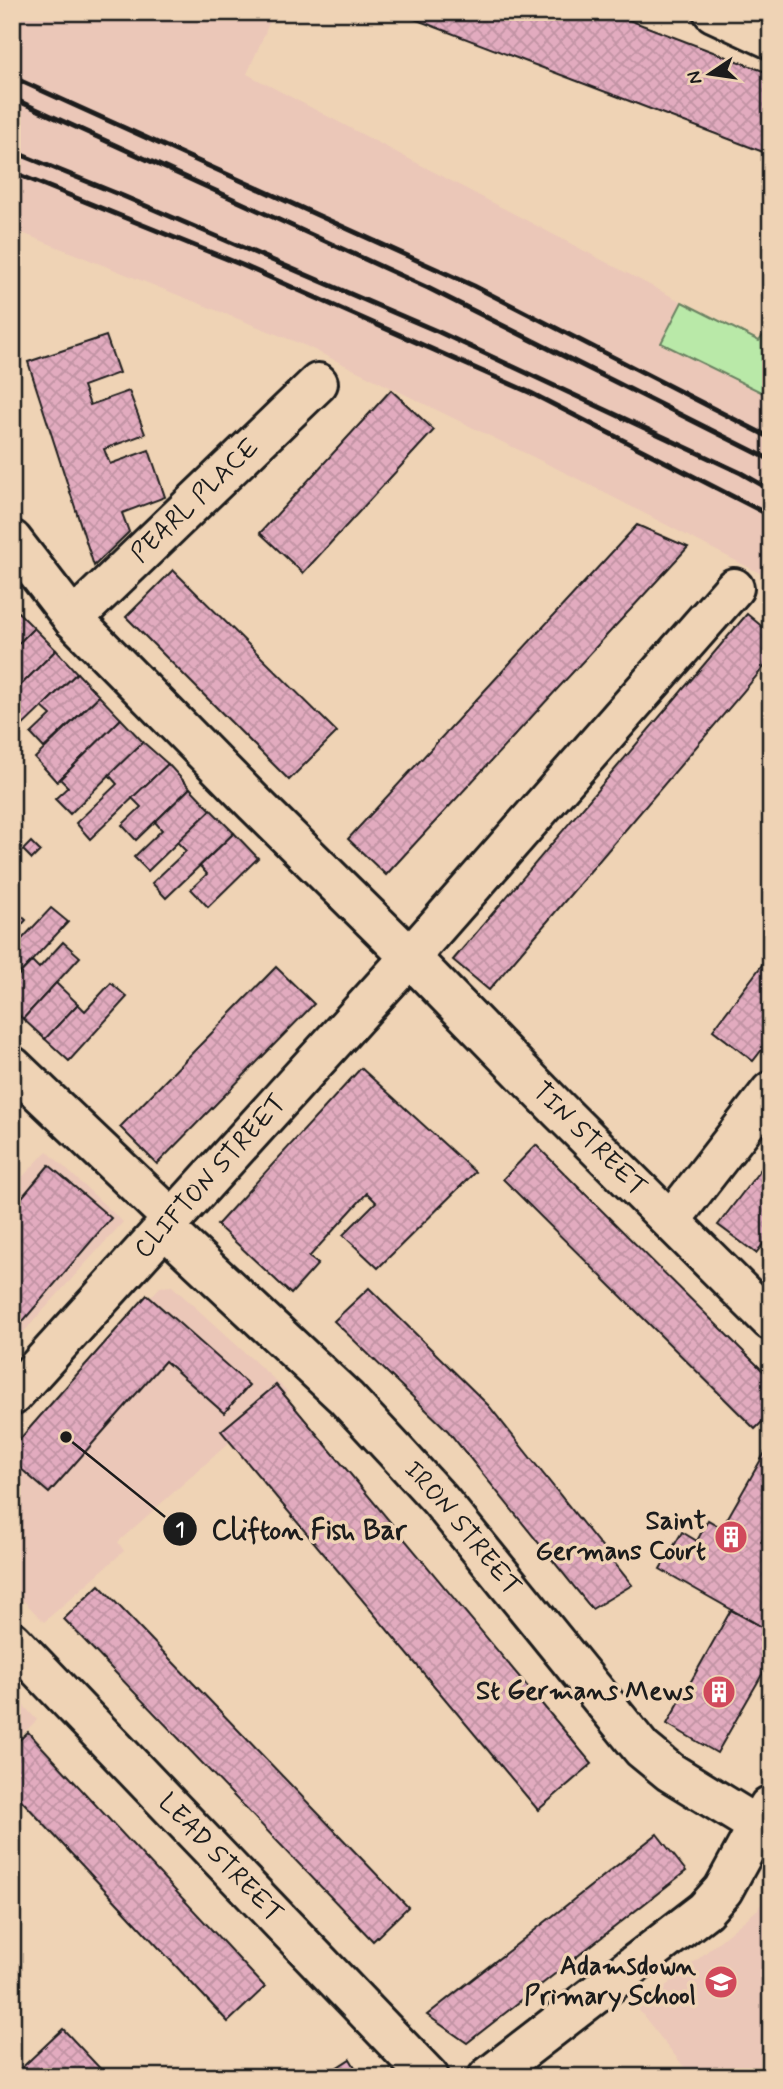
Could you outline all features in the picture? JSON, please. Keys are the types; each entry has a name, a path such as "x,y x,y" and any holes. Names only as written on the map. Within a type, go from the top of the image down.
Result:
{"street":[{"path":"713,12 771,39"},
{"name":"PEARL PLACE","path":"73,619 318,383"},
{"name":"TIN STREET","path":"12,540 73,619 771,1321"},
{"name":"CLIFTON STREET","path":"12,1396 410,957 734,588"},
{"name":"IRON STREET","path":"12,1066 162,1209 175,1238 346,1398 398,1454 439,1500 642,1749 670,1772 764,1815"},
{"path":"671,1220 771,1091"},
{"name":"LEAD STREET","path":"12,1641 429,2077"},
{"path":"488,2077 705,1910 723,1890 764,1815"}],"shaded area":[{"path":"12,12 274,12 247,74 682,302 662,343 771,397 771,579 574,477 306,346 12,229"},
{"path":"47,1151 123,1222 12,1345 12,1188"},
{"path":"172,1286 287,1391 118,1542 124,1551 44,1622 12,1589 12,1452 160,1287"},
{"path":"12,1693 37,1720 12,1744"},
{"name":"Adamsdown Primary School","path":"771,1886 771,2077 692,2077 638,2009 758,1909"}],"green space":[{"path":"682,302 759,341 771,325 771,397 661,343"}],"building":[{"path":"396,12 608,12 771,74 771,155"},
{"path":"106,336 119,373 83,386 90,405 129,391 145,434 104,449 110,464 149,450 165,497 122,513 129,532 94,566 28,362"},
{"path":"391,390 434,430 303,573 260,533"},
{"path":"637,525 688,547 386,875 348,839"},
{"path":"173,570 337,732 289,780 126,617"},
{"path":"12,606 34,628 12,650"},
{"path":"747,614 771,634 771,659 489,990 453,960"},
{"path":"34,628 56,650 12,694 12,650"},
{"path":"56,650 77,673 12,736 12,706 19,699 13,693"},
{"path":"77,673 99,696 44,748 31,734 51,715 42,707"},
{"path":"99,696 121,719 57,782 35,758"},
{"path":"121,719 143,742 70,814 55,799 68,787 60,779"},
{"path":"143,742 168,764 90,839 76,823 117,784 109,775"},
{"path":"168,764 190,788 136,840 122,825 141,807 132,798"},
{"path":"190,788 211,810 148,871 134,857 162,830 155,822"},
{"path":"211,810 234,833 166,898 152,883 186,851 177,842"},
{"path":"234,833 258,858 208,907 191,889 207,874 200,866"},
{"path":"31,842 40,851 32,859 23,850"},
{"path":"12,907 26,920 12,936"},
{"path":"51,908 68,922 12,982 12,936 15,933 22,939"},
{"path":"63,942 80,957 23,1019 12,1009 12,982 32,961 39,968"},
{"path":"771,953 771,1038 753,1061 713,1030"},
{"path":"276,967 314,1004 157,1164 120,1127"},
{"path":"56,983 78,1004 45,1039 23,1019"},
{"path":"111,983 127,997 69,1061 45,1039 78,1004 85,1011"},
{"path":"361,1068 475,1172 378,1268 343,1235 376,1202 367,1193 309,1257 318,1264 291,1294 217,1225"},
{"path":"536,1145 771,1379 771,1413 755,1429 503,1179"},
{"path":"771,1156 771,1234 756,1253 718,1225"},
{"path":"49,1165 111,1218 12,1334 12,1209"},
{"path":"369,1288 489,1406 632,1585 592,1609 448,1431 334,1321"},
{"path":"147,1295 249,1385 224,1413 165,1361 49,1493 12,1461 12,1448"},
{"path":"276,1385 592,1764 538,1810 221,1431"},
{"name":"Saint Germans Court","path":"771,1442 771,1524 761,1542 771,1548 771,1632 660,1569 682,1532 697,1541 708,1520 722,1528"},
{"path":"99,1585 408,1907 373,1941 64,1619"},
{"name":"St Germans Mews","path":"731,1610 771,1632 771,1659 717,1753 667,1724"},
{"path":"28,1732 265,1987 228,2022 12,1790 12,1747"},
{"path":"657,1834 686,1871 467,2043 427,2015"},
{"path":"63,2029 108,2077 12,2077"},
{"path":"350,2059 361,2077 322,2077"}],"railway":[{"path":"12,77 474,286 771,438"},
{"path":"12,98 428,288 771,460"},
{"path":"12,151 439,332 741,473 771,490"},
{"path":"12,172 242,265 531,393 771,516"}],"place":[{"name":"Clifton Fish Bar","path":"66,1437"},
{"name":"Saint Germans Court","path":"731,1537"},
{"name":"St Germans Mews","path":"719,1692"},
{"name":"Adamsdown Primary School","path":"721,1982"}]}
